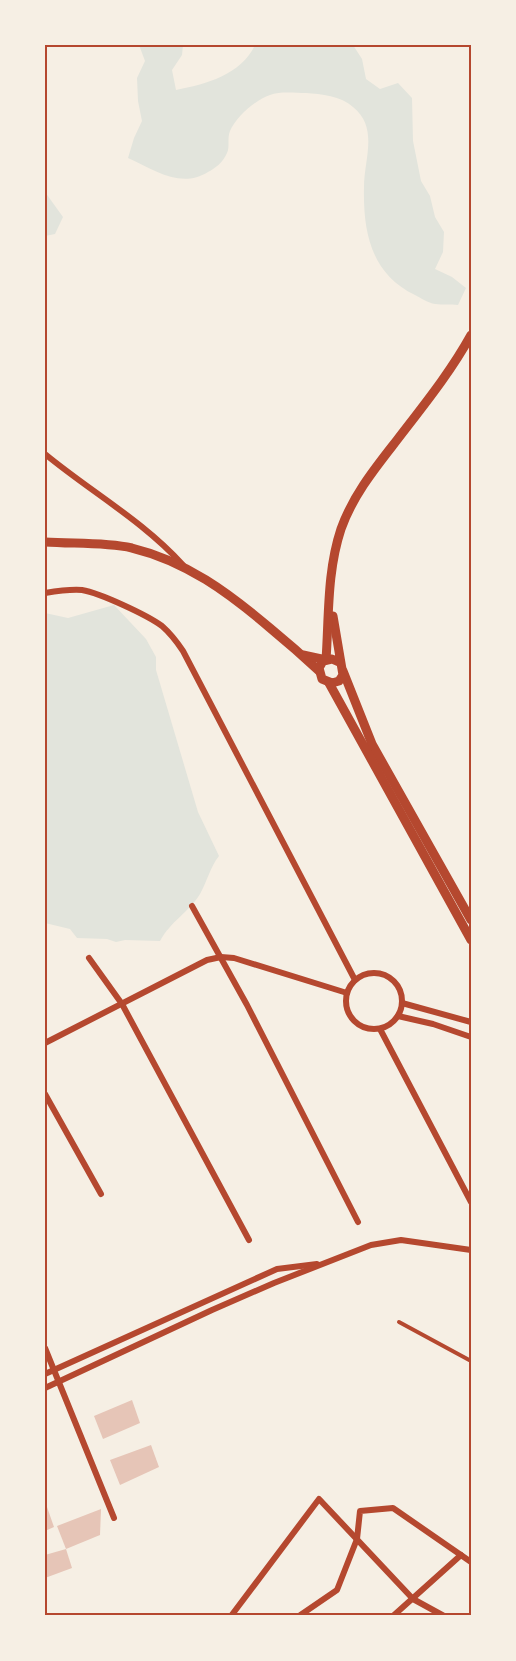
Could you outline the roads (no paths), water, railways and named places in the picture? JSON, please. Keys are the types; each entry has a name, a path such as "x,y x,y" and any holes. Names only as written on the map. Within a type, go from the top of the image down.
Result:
{"street":[{"path":"326,660 331,568 349,510 360,489 441,383 471,335"},
{"path":"45,454 145,528 163,543 185,567"},
{"path":"45,543 114,545 146,552 185,567 232,597 303,656 319,671 322,680 329,683 339,681 342,667"},
{"path":"45,593 83,590 98,595 153,621 173,638 183,651 355,981"},
{"path":"330,599 342,667 372,744 471,920"},
{"path":"303,656 335,660 342,667"},
{"path":"319,671 321,663 326,660"},
{"path":"329,683 393,803 471,939"},
{"path":"192,906 358,1222"},
{"path":"45,1043 184,971 220,957 251,963 347,993"},
{"path":"89,958 122,1004 249,1240"},
{"path":"375,973 389,977 399,988 402,1002 398,1016 393,1022 380,1029 365,1028 353,1020 346,1008 347,993 355,981 361,976 375,973"},
{"path":"402,1002 471,1022"},
{"path":"433,1024 437,1012"},
{"path":"398,1016 433,1024 471,1037"},
{"path":"380,1029 471,1202"},
{"path":"45,1094 101,1194"},
{"path":"45,1389 212,1310 371,1245 401,1240 471,1250"},
{"path":"45,1374 277,1269 327,1262"},
{"path":"207,1299 212,1310"},
{"path":"136,1331 142,1344"},
{"path":"110,1344 115,1357"},
{"path":"45,1348 114,1518"},
{"path":"231,1616 319,1499 413,1599 444,1616"},
{"path":"299,1616 337,1590 357,1539 360,1511 393,1508 471,1562"},
{"path":"393,1616 461,1556"}],"lane":[{"path":"399,1322 471,1361"}]}
